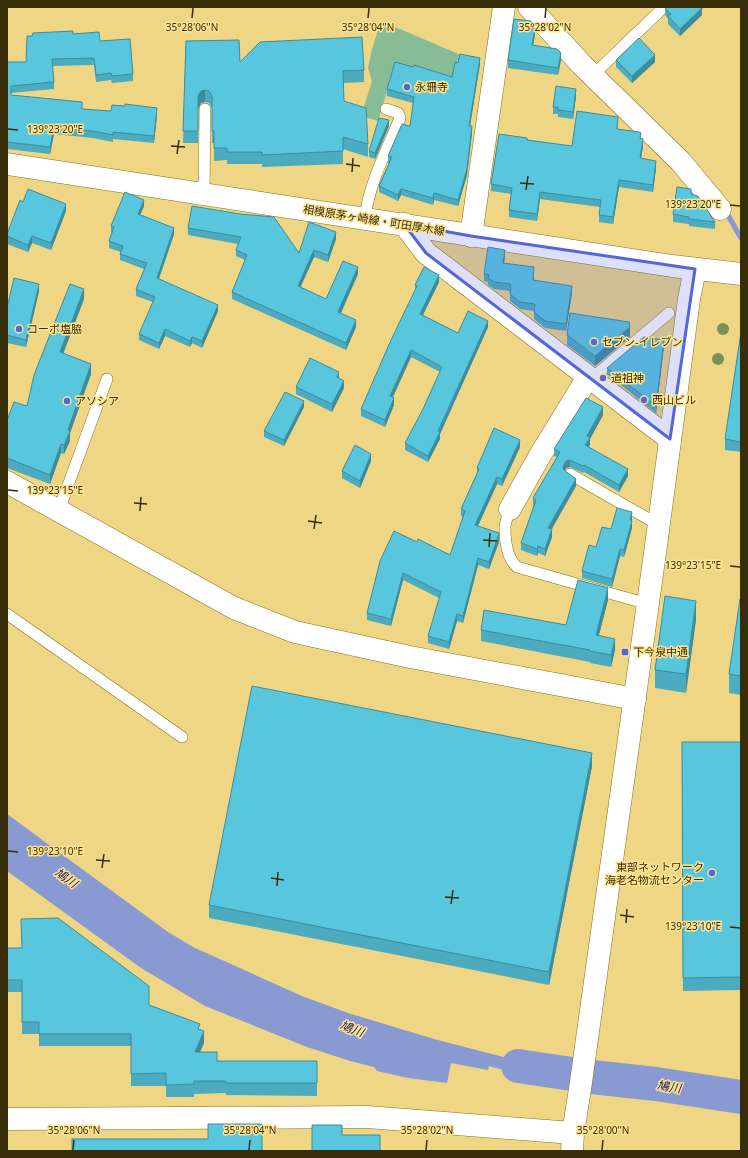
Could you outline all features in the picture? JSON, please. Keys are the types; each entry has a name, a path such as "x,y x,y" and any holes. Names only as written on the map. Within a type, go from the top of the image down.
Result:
{"street":[{"path":"470,236 504,7"},
{"path":"529,7 593,75 681,162 720,209"},
{"name":"相模原茅ヶ崎線・町田厚木線","path":"7,164 404,224 470,236 695,269 741,274"},
{"path":"404,224 426,252 670,439"},
{"path":"7,1119 367,1117 572,1142 635,699 689,299 695,269"},
{"path":"510,509 539,457 590,378"},
{"path":"7,482 234,608 294,632 410,657 635,699"}],"lane":[{"path":"593,75 664,7"},
{"path":"204,194 205,109"},
{"path":"365,218 366,205 373,183 400,118 398,113 386,109"},
{"path":"590,378 669,313"},
{"path":"59,510 107,379"},
{"path":"570,474 659,525"},
{"path":"510,509 505,528 506,540 508,553 512,562 517,567 648,604"},
{"path":"7,614 182,737"}],"highlighted area":[{"path":"404,224 471,236 695,269 670,439 426,253"}],"green space":[{"path":"381,21 461,55 456,64 450,84 394,68 378,121 361,116 372,81 368,68 372,49"}],"water":[{"path":"7,814 168,932 193,947 302,996 348,1013 434,1039 522,1062 565,1066 563,1084 543,1077 525,1076 489,1066 488,1070 451,1063 447,1083 408,1078 377,1071 374,1067 307,1047 205,1006 141,968 7,871"}],"building":[{"path":"665,8 702,8 680,29 668,16 671,14"},
{"path":"514,19 531,21 530,28 535,28 532,45 557,49 561,53 558,68 508,60"},
{"path":"73,31 73,34 99,32 100,41 130,39 133,74 112,76 111,73 96,75 94,58 52,59 54,82 11,86 11,95 82,102 82,109 111,111 112,105 125,106 125,104 157,108 154,136 113,132 113,135 93,131 54,127 50,147 7,142 7,62 26,62 27,36 32,36 33,33"},
{"path":"362,37 364,70 343,71 344,101 366,108 368,144 343,137 343,151 262,155 262,152 227,152 227,148 214,148 214,131 212,131 212,96 209,91 205,90 201,91 198,96 198,131 183,131 186,41 239,40 240,62 260,42"},
{"path":"639,38 655,55 632,76 616,60"},
{"path":"460,54 480,58 469,126 472,126 467,169 458,200 434,193 433,198 401,189 398,195 379,186 392,157 388,156 402,124 410,126 414,97 387,89 395,62 413,67 414,65 452,77 455,62 458,63"},
{"path":"556,86 576,89 573,112 558,110 558,107 553,107"},
{"path":"577,111 618,117 617,129 641,133 640,138 643,139 640,158 656,161 653,185 619,180 613,217 599,215 601,200 540,192 537,214 509,210 512,188 491,184 499,134 527,138 527,140 572,146"},
{"path":"379,118 389,120 375,153 369,151"},
{"path":"677,187 691,189 691,194 698,196 715,222 689,219 689,217 673,214"},
{"path":"28,189 66,204 51,243 32,236 28,245 7,236 20,200 23,202"},
{"path":"125,192 144,200 138,214 174,228 157,278 218,305 202,341 192,337 190,341 165,329 159,343 139,334 155,297 136,289 147,263 120,254 123,246 109,241 114,227 111,226"},
{"path":"192,206 240,214 274,217 299,253 309,222 336,232 328,255 314,250 298,286 326,299 343,261 358,267 338,312 356,320 346,343 232,292 247,255 236,250 241,237 188,228"},
{"path":"488,247 505,250 503,263 534,267 533,280 572,286 566,324 545,321 534,312 535,304 520,302 510,294 511,284 494,282 488,278 489,275 484,274"},
{"path":"424,267 439,275 420,314 458,333 468,311 488,321 438,431 440,432 428,456 405,443 423,409 442,367 411,350 390,396 394,398 385,420 361,409 391,340 417,286 415,285"},
{"name":"コーポ塩脇","path":"14,278 39,284 26,340 7,335 7,308"},
{"path":"70,284 84,289 60,352 91,364 68,430 70,431 64,445 61,444 50,475 7,458 7,420 14,402 27,406 34,375"},
{"path":"570,313 629,322 630,327 595,356 567,335"},
{"path":"741,332 741,442 725,439"},
{"path":"644,337 664,340 656,406 607,368"},
{"path":"310,358 339,372 337,377 344,381 332,404 296,387"},
{"path":"285,392 304,401 284,440 264,431"},
{"path":"586,398 603,407 587,436 590,438 585,445 628,469 619,485 584,465 583,466 570,460 566,461 563,467 564,470 576,479 548,528 552,529 545,549 538,546 537,549 521,543 536,500 533,498 560,452 554,449"},
{"path":"494,428 520,440 502,479 497,477 475,525 499,534 489,562 478,558 463,616 457,614 449,642 428,636 441,592 403,573 391,619 367,613 380,561 394,531 417,542 418,539 450,555 465,511 461,509 479,469 477,468"},
{"path":"355,445 371,454 360,481 342,471"},
{"path":"617,508 632,512 630,520 632,521 624,550 620,549 612,579 582,571 589,545 596,547 602,527 611,529"},
{"path":"578,580 608,588 596,635 615,639 611,655 481,630 484,610 566,625"},
{"path":"665,596 696,601 686,674 655,670"},
{"path":"741,599 741,676 729,674"},
{"path":"252,686 592,753 549,972 209,905"},
{"name":"東部ネットワーク 海老名物流センター","path":"682,742 741,742 741,977 683,978"},
{"path":"58,918 149,986 149,1005 200,1024 198,1029 204,1031 195,1052 217,1052 217,1061 317,1061 317,1083 226,1083 226,1081 194,1081 194,1084 166,1085 166,1073 131,1074 131,1034 39,1034 39,1022 22,1022 22,980 7,980 7,948 22,948 21,919"},
{"path":"208,1124 262,1124 262,1151 72,1151 72,1139 208,1139"},
{"path":"312,1125 342,1125 342,1135 380,1135 380,1151 312,1151"}],"waterway":[{"path":"725,210 741,238"},
{"name":"鳩川","path":"518,1066 741,1097"}],"place":[{"name":"永珊寺","path":"407,87"},
{"name":"コーポ塩脇","path":"19,329"},
{"name":"セブン-イレブン","path":"594,342"},
{"name":"道祖神","path":"603,378"},
{"name":"西山ビル","path":"644,400"},
{"name":"アソシア","path":"67,401"},
{"name":"下今泉中通","path":"625,652"},
{"name":"東部ネットワーク 海老名物流センター","path":"712,873"}]}
